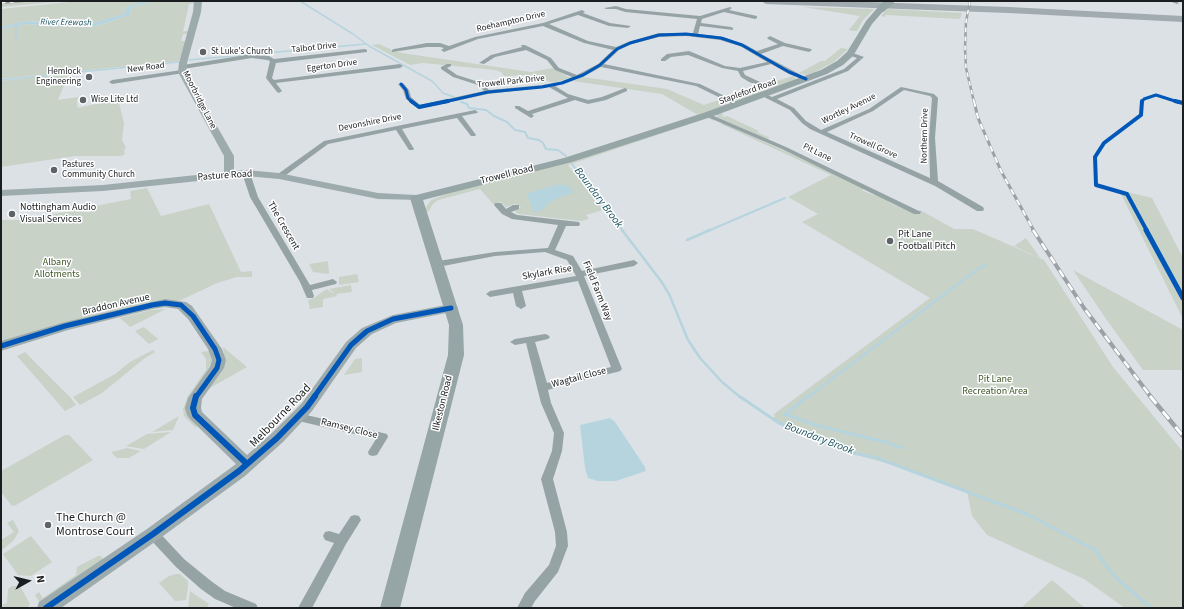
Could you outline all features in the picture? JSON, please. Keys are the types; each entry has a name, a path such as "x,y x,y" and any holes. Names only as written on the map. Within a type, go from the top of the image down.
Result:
{"highway":[{"path":"766,1 1016,10 1183,19"},
{"path":"880,5 1183,14"}],"main road":[{"name":"Stapleford Road","path":"568,160 707,115 832,68 850,54 880,5 890,1"},
{"name":"Trowell Road","path":"447,190 568,160"},
{"name":"Pasture Road","path":"416,198 447,190"},
{"name":"Ilkeston Road","path":"390,608 456,355 457,338 451,308 416,198"}],"street":[{"name":"Moorbridge Lane","path":"198,1 197,12 182,70 229,156 229,174"},
{"path":"1171,1 1177,3"},
{"path":"606,8 618,6 625,10 661,13 730,28"},
{"path":"695,35 700,21 730,8"},
{"path":"723,10 758,16 750,20"},
{"name":"Roehampton Drive","path":"394,51 402,51 435,44 446,49 477,38 544,24 579,13 608,25 628,26"},
{"path":"657,20 661,13"},
{"path":"544,24 586,42 618,49"},
{"name":"Trowell Park Drive","path":"410,110 488,92 533,89 551,86 577,78 600,65 618,49 630,43 647,37 671,35 695,35 729,40 758,53 806,79"},
{"path":"770,38 784,44 810,51"},
{"path":"758,53 784,44"},
{"path":"487,61 493,56 525,47 549,59 552,67 577,78"},
{"name":"Talbot Drive","path":"182,70 252,56 266,57 273,61 365,51"},
{"path":"663,60 669,55 686,53 699,56 711,63 740,70 773,62"},
{"name":"Stapleford Road","path":"773,99 846,70 861,57 850,54"},
{"path":"273,61 268,75 272,82 280,89"},
{"name":"Egerton Drive","path":"272,82 396,65"},
{"path":"600,65 673,78 698,85 737,104"},
{"path":"443,66 455,76 480,84 488,92"},
{"name":"New Road","path":"112,82 182,70"},
{"path":"740,70 743,76 750,83 758,83"},
{"path":"638,79 644,74"},
{"path":"413,86 403,86 408,98 419,107"},
{"path":"551,86 574,98 588,102 594,102 625,90"},
{"name":"Wortley Avenue","path":"821,132 871,110 904,88"},
{"name":"Northern Drive","path":"904,88 932,95 935,98 932,138 934,182"},
{"name":"Trowell Grove","path":"763,95 792,109 804,122 821,132 934,182 980,209"},
{"path":"517,107 530,115 574,98"},
{"name":"Devonshire Drive","path":"279,176 326,142 476,112"},
{"path":"458,115 473,135"},
{"name":"Pit Lane","path":"707,115 784,148 916,212"},
{"path":"398,127 411,149"},
{"name":"Pasture Road","path":"1,193 103,188 246,173 279,176 378,196 416,198"},
{"name":"The Crescent","path":"246,173 254,197 308,292 332,282"},
{"path":"498,205 505,212 520,218 576,224"},
{"path":"505,212 516,207"},
{"path":"551,251 563,223"},
{"name":"Field Farm Way","path":"438,264 502,253 551,251 570,258 575,264 617,369"},
{"name":"Skylark Rise","path":"490,294 517,290 580,276 634,262"},
{"name":"Skylark Rise","path":"517,290 520,306"},
{"name":"Braddon Avenue","path":"1,346 66,326 152,305 165,303 187,309 215,349 219,360 215,372 195,398 193,408 195,416 247,464"},
{"name":"Melbourne Road","path":"46,608 153,534 247,464 277,438 298,416 315,397 351,345 367,331 394,319 451,308"},
{"path":"515,342 544,337"},
{"name":"Wagtail Close","path":"530,340 543,388 573,379 617,369"},
{"path":"524,608 534,592 554,568 562,546 561,532 547,479 557,451 559,433 546,403 543,388"},
{"name":"Ramsey Close","path":"298,416 383,437 373,452"},
{"path":"305,608 342,540 355,520"},
{"path":"153,534 180,563 206,585 220,595 251,608"},
{"path":"329,536 342,540"}],"green space":[{"path":"34,1 65,1 1,7 1,4"},
{"path":"79,1 142,1 127,7 124,14 91,24 25,21 1,27 1,9"},
{"path":"155,1 195,1 195,3 189,4 183,32 190,30 189,34 183,34 181,41 187,41 179,61 1,79 1,29 26,24 91,27 130,15 131,9 135,6"},
{"path":"803,7 874,9 863,20 857,31 854,31 849,30 860,16"},
{"path":"887,9 962,13 960,19 881,16"},
{"path":"379,44 402,53 531,72 553,68 570,78 554,83 531,75 504,76 501,72 496,70 423,63 410,65 372,45"},
{"path":"841,48 848,49 834,62 807,75 799,73 821,61 825,61"},
{"path":"69,73 58,100 78,97 78,108 118,99 124,123 122,140 126,148 124,150 125,154 121,156 75,156 1,167 1,81"},
{"path":"793,76 796,78 795,80 764,90 749,98 737,100 730,96"},
{"path":"583,77 667,89 704,105 721,99 727,104 698,115 662,94 573,81"},
{"path":"721,113 724,115 722,116 727,116 759,131 757,132 770,138 767,139 717,117 717,114"},
{"path":"708,118 568,165 603,210 586,215 589,219 581,221 518,214 515,211 521,207 515,204 506,207 501,202 493,204 480,189 438,200 433,204 428,212 425,212 426,207 431,200 465,187"},
{"name":"Pit Lane Recreation Area","path":"722,123 801,158 863,188 863,191 877,195 894,205 915,213 920,210 954,229 973,229 1044,260 1113,367 1183,452 1183,608 1125,608 1084,579 987,535 972,516 967,491 889,464 854,454 773,419 775,416 773,414 930,298 802,222 818,214 788,197 831,175 721,124"},
{"name":"Albany Allotments","path":"147,188 161,216 209,204 241,272 252,271 252,277 237,277 217,283 177,302 144,304 63,325 1,344 1,220 24,220 131,199 130,191"},
{"path":"1119,190 1152,198 1183,258 1183,319"},
{"path":"1026,238 1040,258 1014,246"},
{"path":"328,261 329,274 313,272 309,264"},
{"path":"1073,270 1183,330 1183,370 1143,370"},
{"path":"357,274 359,282 339,285 339,277"},
{"path":"351,285 352,292 336,294 337,296 323,299 323,307 310,309 308,300 314,298 325,290 328,289 335,294 329,289"},
{"path":"166,309 130,327 120,318 151,310"},
{"path":"144,327 158,339 149,344 135,331"},
{"path":"223,347 247,367 208,389 225,363"},
{"path":"153,350 155,352 145,358 102,393 80,405 73,397 115,374 130,362"},
{"path":"209,351 214,360 192,419 197,426 196,428 184,416 183,409 188,396 206,370 206,359 201,352"},
{"path":"25,352 70,397 76,405 65,411 17,356"},
{"path":"362,358 362,372 344,375 355,359"},
{"path":"179,416 173,430 152,432"},
{"path":"171,432 144,449 126,446 147,434"},
{"path":"65,435 69,435 93,460 12,506 1,492 1,471"},
{"path":"127,448 141,451 129,458 117,458 111,452"},
{"path":"13,520 19,531 14,540 1,551 1,540 14,532 7,523"},
{"path":"31,536 52,562 31,576 18,575 3,554"},
{"path":"98,556 101,556 104,560 41,605 35,595 39,592 43,598 76,575 77,567"},
{"path":"180,574 188,581 186,600 175,601 159,583 169,576"},
{"path":"1052,580 1085,608 1021,608"},
{"path":"12,586 21,588 30,604 27,608 4,608 2,605 7,603 8,589"},
{"path":"190,591 209,604 207,607 188,608"}],"water":[{"path":"142,1 155,1 135,6 131,9 130,15 96,26 26,24 1,29 1,27 25,21 63,24 94,23 124,14 127,7"},
{"path":"555,185 567,185 572,189 573,193 558,198 546,205 544,209 534,213 528,193"},
{"path":"610,418 615,422 645,467 646,471 616,481 598,481 588,478 585,468 580,425"}],"waterway":[{"name":"Boundary Brook","path":"300,1 353,34 369,46 432,81 443,93 454,97"},
{"path":"16,24 16,39"},
{"path":"189,60 366,44"},
{"path":"1,80 179,62"},
{"name":"Boundary Brook","path":"461,102 467,104 469,108 486,110 494,116 507,122 515,130 525,132 528,138 539,140 543,143 546,149 558,150 566,156"},
{"name":"Boundary Brook","path":"572,164 623,231"},
{"path":"708,231 785,198"},
{"name":"Boundary Brook","path":"622,230 661,281 669,294 688,340 700,358 722,382 740,397"},
{"path":"687,240 710,230"},
{"path":"808,397 978,269 986,265"},
{"name":"Boundary Brook","path":"739,396 779,423 853,453 877,458 1029,515 1095,550 1113,575 1151,608"},
{"path":"785,414 809,396"},
{"path":"785,414 815,425 885,442 902,448"}],"railway":[{"path":"1,3 23,1"},
{"path":"970,1 966,22 965,48 966,68 974,102"},
{"path":"974,101 978,118 1001,171 1034,231"},
{"path":"1033,230 1084,308 1151,397"},
{"path":"1150,396 1183,436"}],"cycle path":[{"path":"401,84 406,90 408,98 419,107 488,92 542,87 562,83 583,75 600,65 617,49 630,43 659,35 686,34 721,38 742,45 789,72 806,79"},
{"path":"1183,103 1156,95 1144,99 1142,101 1141,115 1104,143 1095,157 1096,185 1127,194 1183,298"},
{"path":"1,346 65,326 152,305 165,303 181,305 193,316 215,349 219,360 217,368 195,398 193,408 195,415 247,464"},
{"path":"46,608 153,534 239,471 277,438 307,407 351,345 367,331 393,319 451,308"}],"place":[{"name":"St Luke's Church","path":"203,52"},
{"name":"Hemlock Engineering","path":"89,77"},
{"name":"Wise Lite Ltd","path":"83,100"},
{"name":"Pastures Community Church","path":"54,170"},
{"name":"Nottingham Audio Visual Services","path":"12,214"},
{"name":"Pit Lane Football Pitch","path":"890,241"},
{"name":"The Church @ Montrose Court","path":"48,525"}],"water label":[{"name":"River Erewash","path":"66,23"}]}
